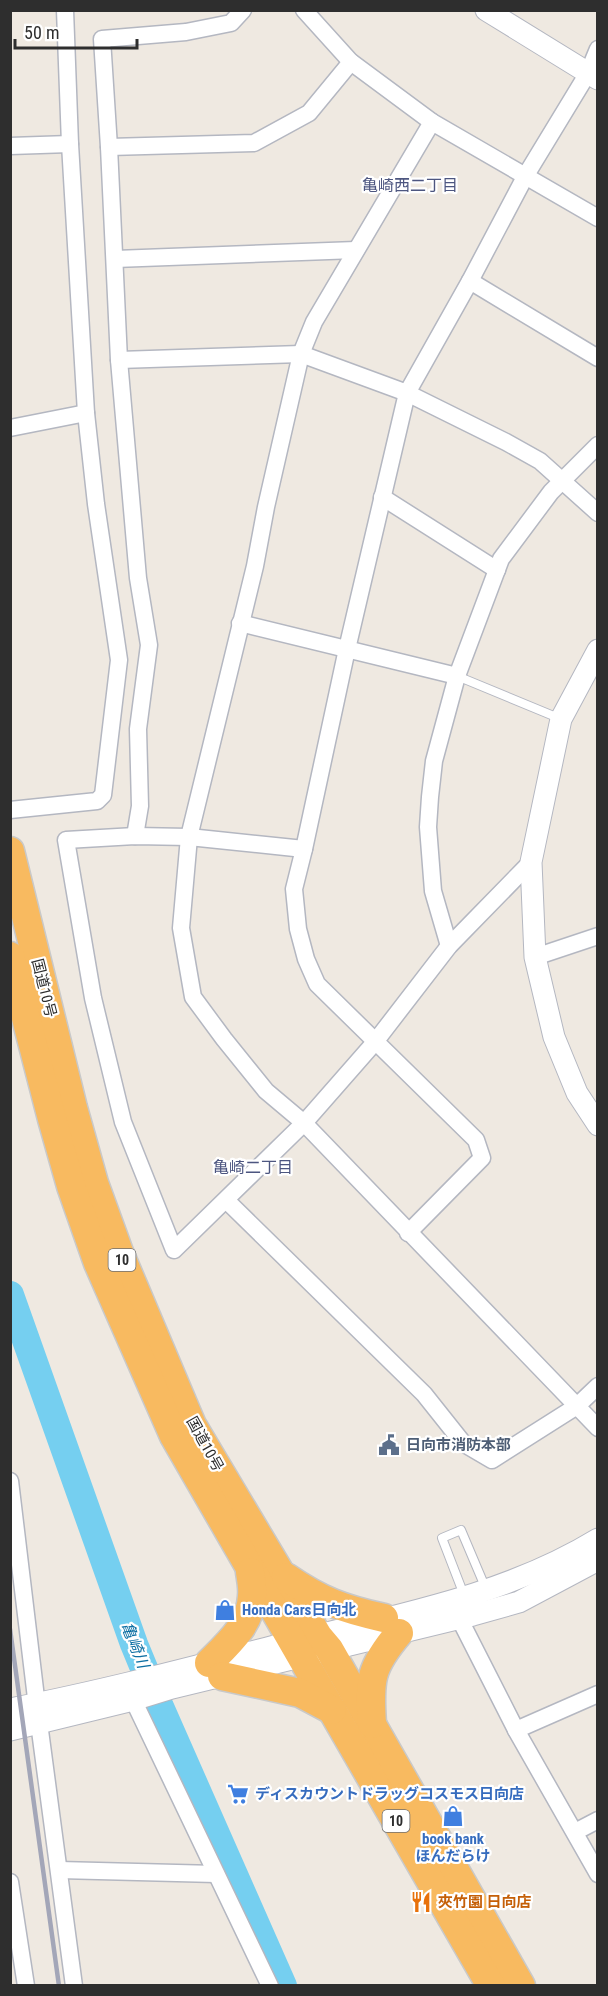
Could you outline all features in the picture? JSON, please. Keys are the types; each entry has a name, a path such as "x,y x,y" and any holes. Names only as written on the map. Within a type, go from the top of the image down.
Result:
{"highway":[{"name":"国道10号","path":"10,851 94,1183 119,1252 192,1425 282,1575 332,1710 490,1986"},
{"name":"国道10号","path":"10,956 71,1186 98,1263 174,1436 250,1570 372,1724 521,1986"},
{"path":"250,1570 252,1596 247,1618 215,1669 300,1693 332,1710"},
{"path":"282,1575 331,1604 392,1626 374,1669 370,1698 372,1724"}],"street":[{"path":"10,810 97,801 103,795 119,660 96,504 86,413 70,144 65,10"},
{"path":"135,836 140,806 138,729 149,645 138,578 119,360 110,147 102,39 186,32 231,23 243,10"},
{"path":"304,10 351,62 432,122 597,218"},
{"path":"486,10 593,76"},
{"path":"408,1233 482,1158 477,1140 317,984 306,959 298,930 294,889 407,393 526,175 593,76 597,49"},
{"path":"110,147 254,142 309,113 351,62"},
{"path":"432,122 314,322 301,354 255,566 189,837 181,928 193,996 266,1091 304,1124 597,1428"},
{"path":"10,146 70,144"},
{"path":"115,259 356,250"},
{"path":"470,281 597,358"},
{"path":"119,360 301,354 407,393 506,441 540,461 597,513"},
{"path":"10,428 86,413"},
{"path":"449,946 433,891 428,827 434,761 457,676 501,559 551,492 597,445"},
{"path":"382,497 497,570"},
{"path":"240,623 457,676"},
{"path":"597,650 561,719 531,862 535,957 554,1037 577,1093 597,1125"},
{"path":"304,849 189,837 135,836 66,840 93,998 120,1111 174,1250 304,1124 375,1042 449,946 531,862"},
{"path":"535,957 597,936"},
{"path":"227,1201 424,1394 463,1443 492,1460 578,1406 597,1386"},
{"path":"10,1481 74,1986"},
{"path":"491,1599 512,1581 582,1549 597,1539"},
{"path":"10,1730 38,1713 392,1626 491,1599 519,1602 597,1560"},
{"path":"462,1608 516,1730 597,1874"},
{"path":"129,1691 270,1986"},
{"path":"516,1730 597,1694"},
{"path":"10,1709 38,1713"},
{"path":"575,1832 597,1820"},
{"path":"59,1870 216,1874"},
{"path":"10,1882 26,1985"}],"lane":[{"path":"457,676 561,719"},
{"path":"462,1608 442,1538 461,1530 491,1599"}],"waterway":[{"name":"亀崎川","path":"10,1295 134,1644 283,1986"}],"railway":[{"path":"10,1629 59,1986"}],"place":[{"name":"日向市消防本部","path":"389,1445"},
{"name":"Honda Cars日向北","path":"225,1610"},
{"name":"ディスカウントドラッグコスモス日向店","path":"238,1794"},
{"name":"book bank ほんだらけ","path":"453,1816"},
{"name":"夾竹園 日向店","path":"421,1902"}],"district":[{"name":"亀崎西二丁目","path":"410,185"},
{"name":"亀崎二丁目","path":"253,1167"}]}
